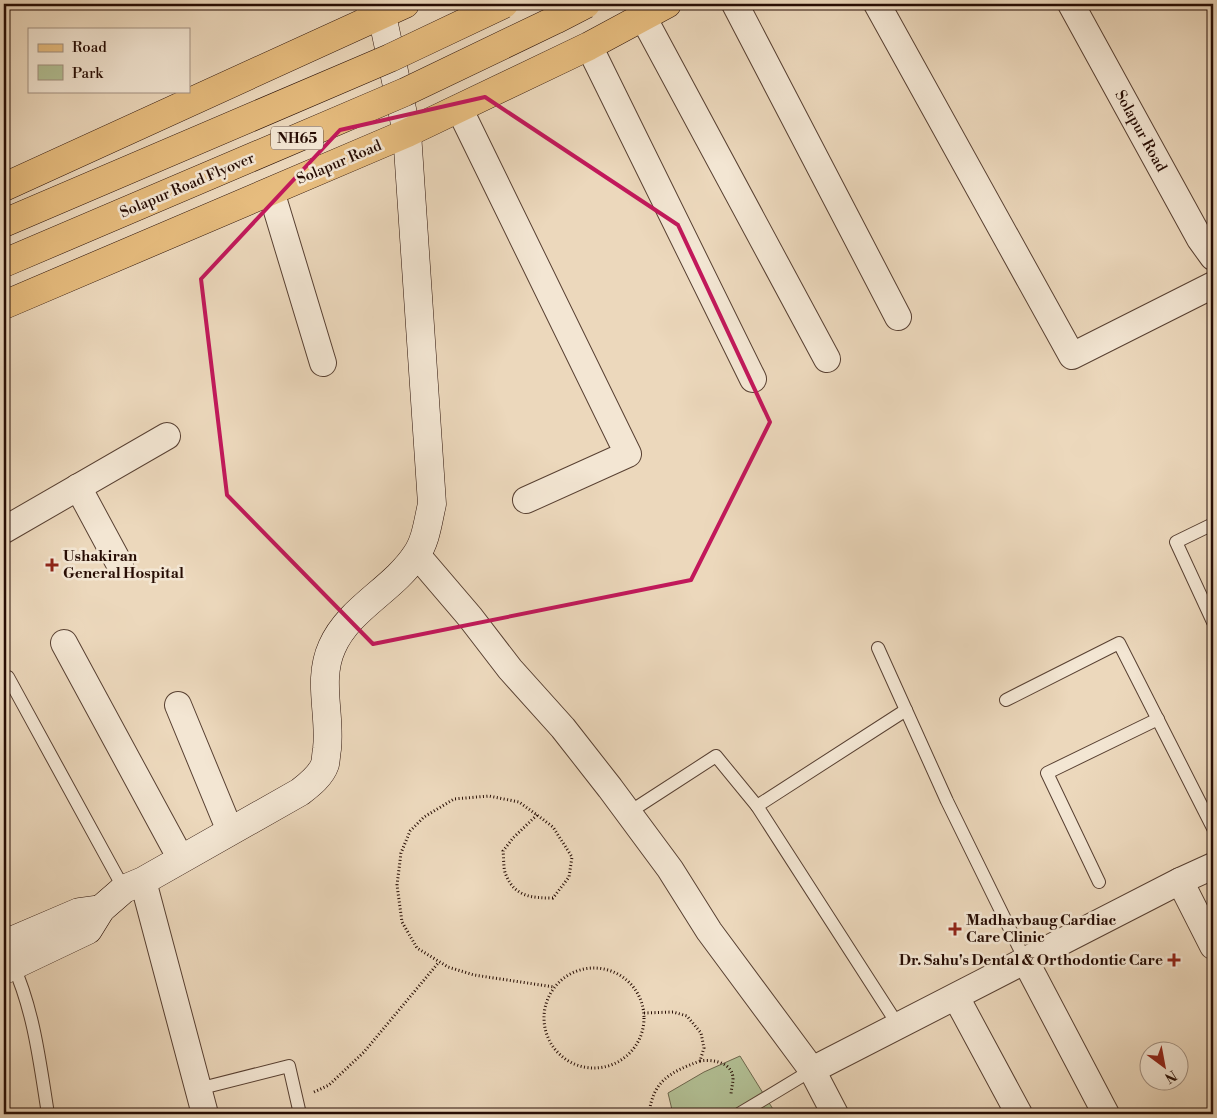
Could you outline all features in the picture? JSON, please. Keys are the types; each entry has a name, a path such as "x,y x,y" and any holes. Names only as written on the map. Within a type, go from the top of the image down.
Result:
{"main road":[{"name":"NH65","path":"4,223 390,58 504,4"},
{"name":"Solapur Road Flyover","path":"4,263 405,92 586,4"},
{"name":"Solapur Road","path":"4,305 407,133 589,46 667,4"},
{"path":"4,187 385,6"}],"street":[{"path":"735,4 898,318"},
{"path":"877,4 1072,356 1213,285"},
{"name":"Solapur Road","path":"1071,4 1200,239 1213,257"},
{"path":"6,952 88,930 101,909 133,885 181,860 300,792 316,779 325,764 328,741 324,675 331,648 344,625 417,555 425,537 432,504 407,133 385,6"},
{"path":"643,17 827,359"},
{"path":"589,46 753,379"},
{"path":"459,108 628,454 526,500"},
{"path":"271,191 323,363"},
{"path":"4,530 167,436"},
{"path":"78,487 120,565"},
{"path":"417,555 470,617 510,668 563,728 670,869 709,931 812,1070 835,1114"},
{"path":"64,643 181,860"},
{"path":"178,705 230,831"},
{"path":"812,1070 1180,881 1213,866"},
{"path":"1180,881 1213,946"},
{"path":"133,885 205,1114"},
{"path":"1025,960 1106,1114"},
{"path":"956,997 1020,1114"}],"lane":[{"path":"1213,524 1176,542 1213,622"},
{"path":"1006,700 1119,643 1213,828"},
{"path":"878,648 947,801 1025,960"},
{"path":"8,677 133,885"},
{"path":"757,806 906,710"},
{"path":"1099,882 1047,773 1158,719"},
{"path":"628,813 716,756 757,806 898,1025"},
{"path":"6,952 26,1000 39,1056 48,1114"},
{"path":"198,1089 289,1066 300,1114"},
{"path":"739,1114 812,1070"}],"path":[{"path":"537,815 513,838 503,851 505,875 516,890 532,898 553,898 569,877 572,856 553,827 537,815 519,802 489,796 454,799 424,817 410,831 401,853 397,885 402,922 417,948 448,967 474,975 554,987"},
{"path":"296,1097 304,1096 329,1085 343,1072 364,1052 439,962"},
{"path":"599,968 616,973 629,983 639,997 644,1013 643,1029 637,1044 626,1057 612,1065 596,1068 580,1067 565,1060 554,1049 546,1035 543,1019 546,1002 554,987 566,976 582,969 599,968"},
{"path":"644,1013 673,1012 688,1016 702,1032 704,1048 700,1061"},
{"path":"649,1114 650,1103 659,1083 679,1069 711,1059 727,1067 733,1076 731,1102"}],"highlighted area":[{"path":"485,97 678,225 770,422 691,580 373,644 227,495 201,279 340,130"}],"green space":[{"path":"740,1056 776,1114 673,1114 668,1093 704,1072"}],"place":[{"name":"Ushakiran General Hospital","path":"52,565"},
{"name":"Madhavbaug Cardiac Care Clinic","path":"955,929"},
{"name":"Dr. Sahu's Dental & Orthodontic Care","path":"1174,960"}]}
